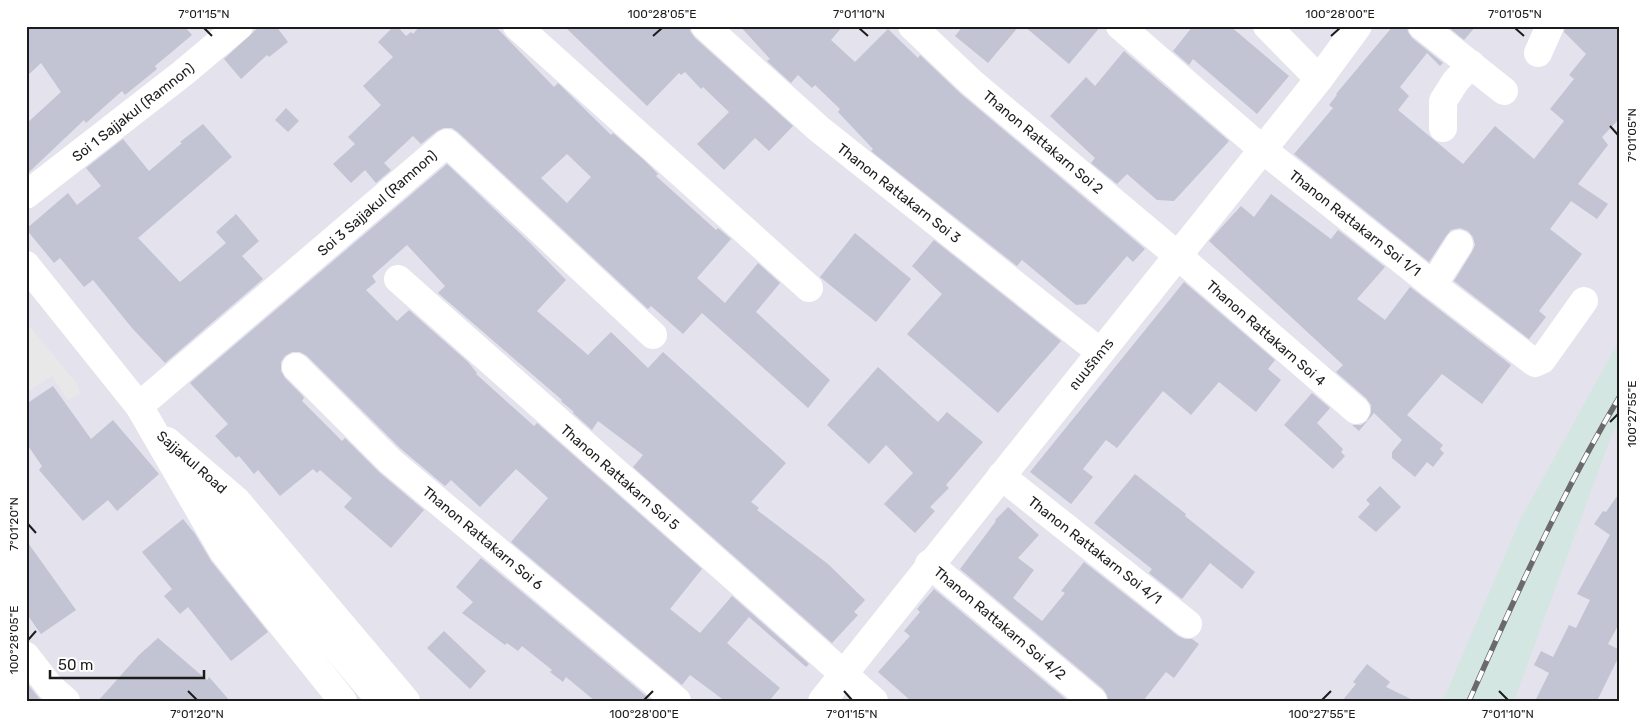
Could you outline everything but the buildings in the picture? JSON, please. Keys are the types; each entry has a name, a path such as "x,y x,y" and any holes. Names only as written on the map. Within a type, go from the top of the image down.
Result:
{"street":[{"name":"Soi 1 Sajjakul (Ramnon)","path":"26,196 240,26"},
{"path":"517,26 808,288"},
{"name":"Thanon Rattakarn Soi 3","path":"705,26 819,129 1100,352"},
{"name":"Thanon Rattakarn Soi 2","path":"912,26 971,82 1177,255"},
{"name":"Thanon Rattakarn Soi 1/1","path":"1120,26 1262,149 1433,285 1459,244"},
{"path":"1267,26 1319,79"},
{"name":"ถนนรัถการ","path":"822,701 929,564 1319,79 1358,26"},
{"path":"1422,26 1504,91"},
{"path":"1538,53 1550,26"},
{"path":"1443,128 1442,101 1471,64"},
{"name":"Soi 3 Sajjakul (Ramnon)","path":"145,416 447,143 653,335"},
{"name":"Thanon Rattakarn Soi 4","path":"1177,255 1356,410"},
{"name":"Sajjakul Road","path":"26,265 238,533 381,701"},
{"name":"Thanon Rattakarn Soi 5","path":"398,279 874,701"},
{"path":"1433,285 1535,363 1542,360 1584,301"},
{"name":"Thanon Rattakarn Soi 6","path":"296,367 390,461 677,701"},
{"name":"Sajjakul Road","path":"145,416 223,551 343,701"},
{"name":"Sajjakul Road","path":"145,416 237,500 406,701"},
{"name":"Thanon Rattakarn Soi 4/1","path":"1001,476 1188,624"},
{"name":"Thanon Rattakarn Soi 4/2","path":"929,564 1093,701"},
{"path":"26,656 50,687 66,701"}],"shaded area":[{"path":"27,323 78,385 80,394 68,400 52,376 26,393"},
{"path":"1620,339 1620,422 1612,434 1514,701 1443,701 1521,518"}],"railway":[{"path":"1469,701 1559,508 1620,396"}]}
